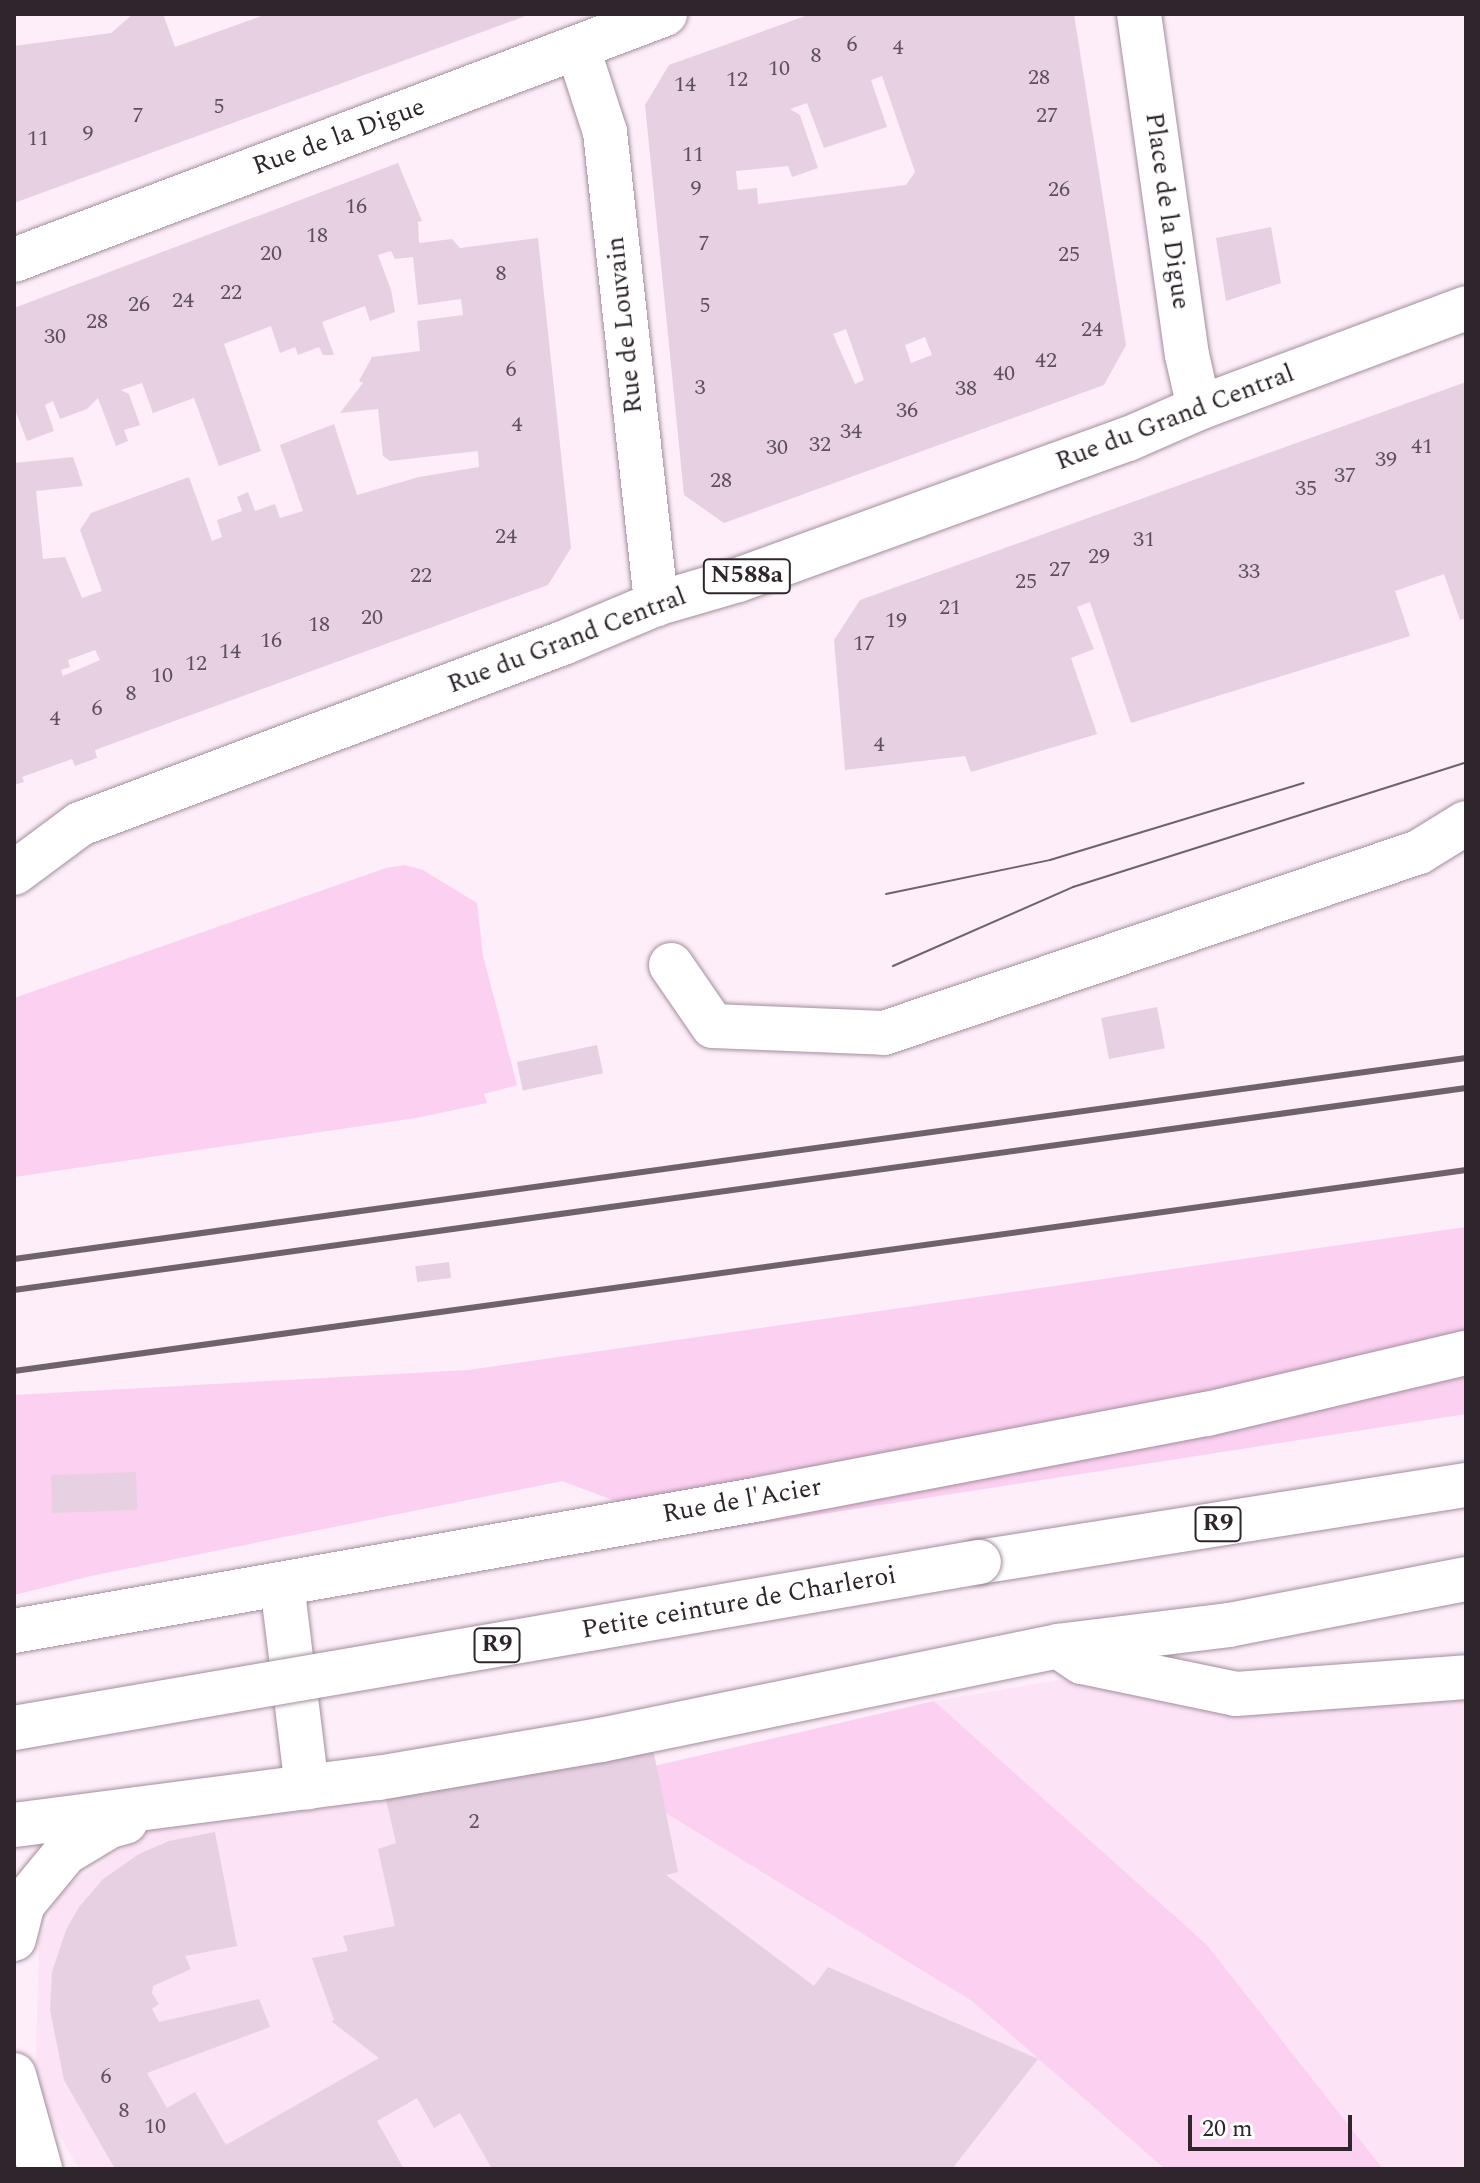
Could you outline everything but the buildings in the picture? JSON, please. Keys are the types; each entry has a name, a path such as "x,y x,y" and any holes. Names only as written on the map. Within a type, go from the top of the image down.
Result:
{"main road":[{"name":"Rue de la Digue","path":"14,260 665,14"},
{"name":"Place de la Digue","path":"1139,14 1188,359 1199,408"},
{"name":"Rue de Louvain","path":"578,49 605,132 656,604"},
{"name":"Rue du Grand Central","path":"21,862 80,824 563,643 656,604 738,580 1128,439 1199,408 1466,308"},
{"path":"671,965 713,1026 884,1033 1419,852 1466,823"},
{"name":"Rue de l'Acier","path":"14,1631 1207,1414 1466,1353"},
{"name":"Petite ceinture de Charleroi","path":"14,1728 979,1562 1466,1485"},
{"path":"14,1825 378,1778 601,1740 1058,1646 1229,1625 1466,1579"},
{"path":"282,1584 307,1787"},
{"path":"1058,1646 1082,1662 1236,1694 1466,1677"},
{"path":"14,1939 23,1904 65,1853 110,1826 191,1801"},
{"path":"14,2075 40,2169"},
{"path":"14,2163 17,2169"}],"shaded area":[{"path":"405,865 423,870 477,903 483,956 517,1085 484,1094 487,1103 416,1118 14,1177 14,998 386,868"},
{"path":"1466,1227 1466,1414 701,1533 562,1481 91,1576 14,1595 14,1395 468,1370"},
{"path":"1077,1677 1466,1694 1466,2169 1383,2169 1207,1945 934,1701"},
{"path":"934,1701 1207,1945 1383,2169 1165,2169 972,2001 607,1777"},
{"path":"540,1776 607,1777 972,2001 1165,2169 79,2169 35,2093 39,1942 61,1890 155,1828"}],"tram line":[{"path":"893,966 1073,887 1466,762"},
{"path":"886,894 1050,860 1304,783"}],"railway":[{"path":"14,1259 1466,1058"},
{"path":"14,1290 1466,1088"},
{"path":"14,1371 1466,1170"}]}
